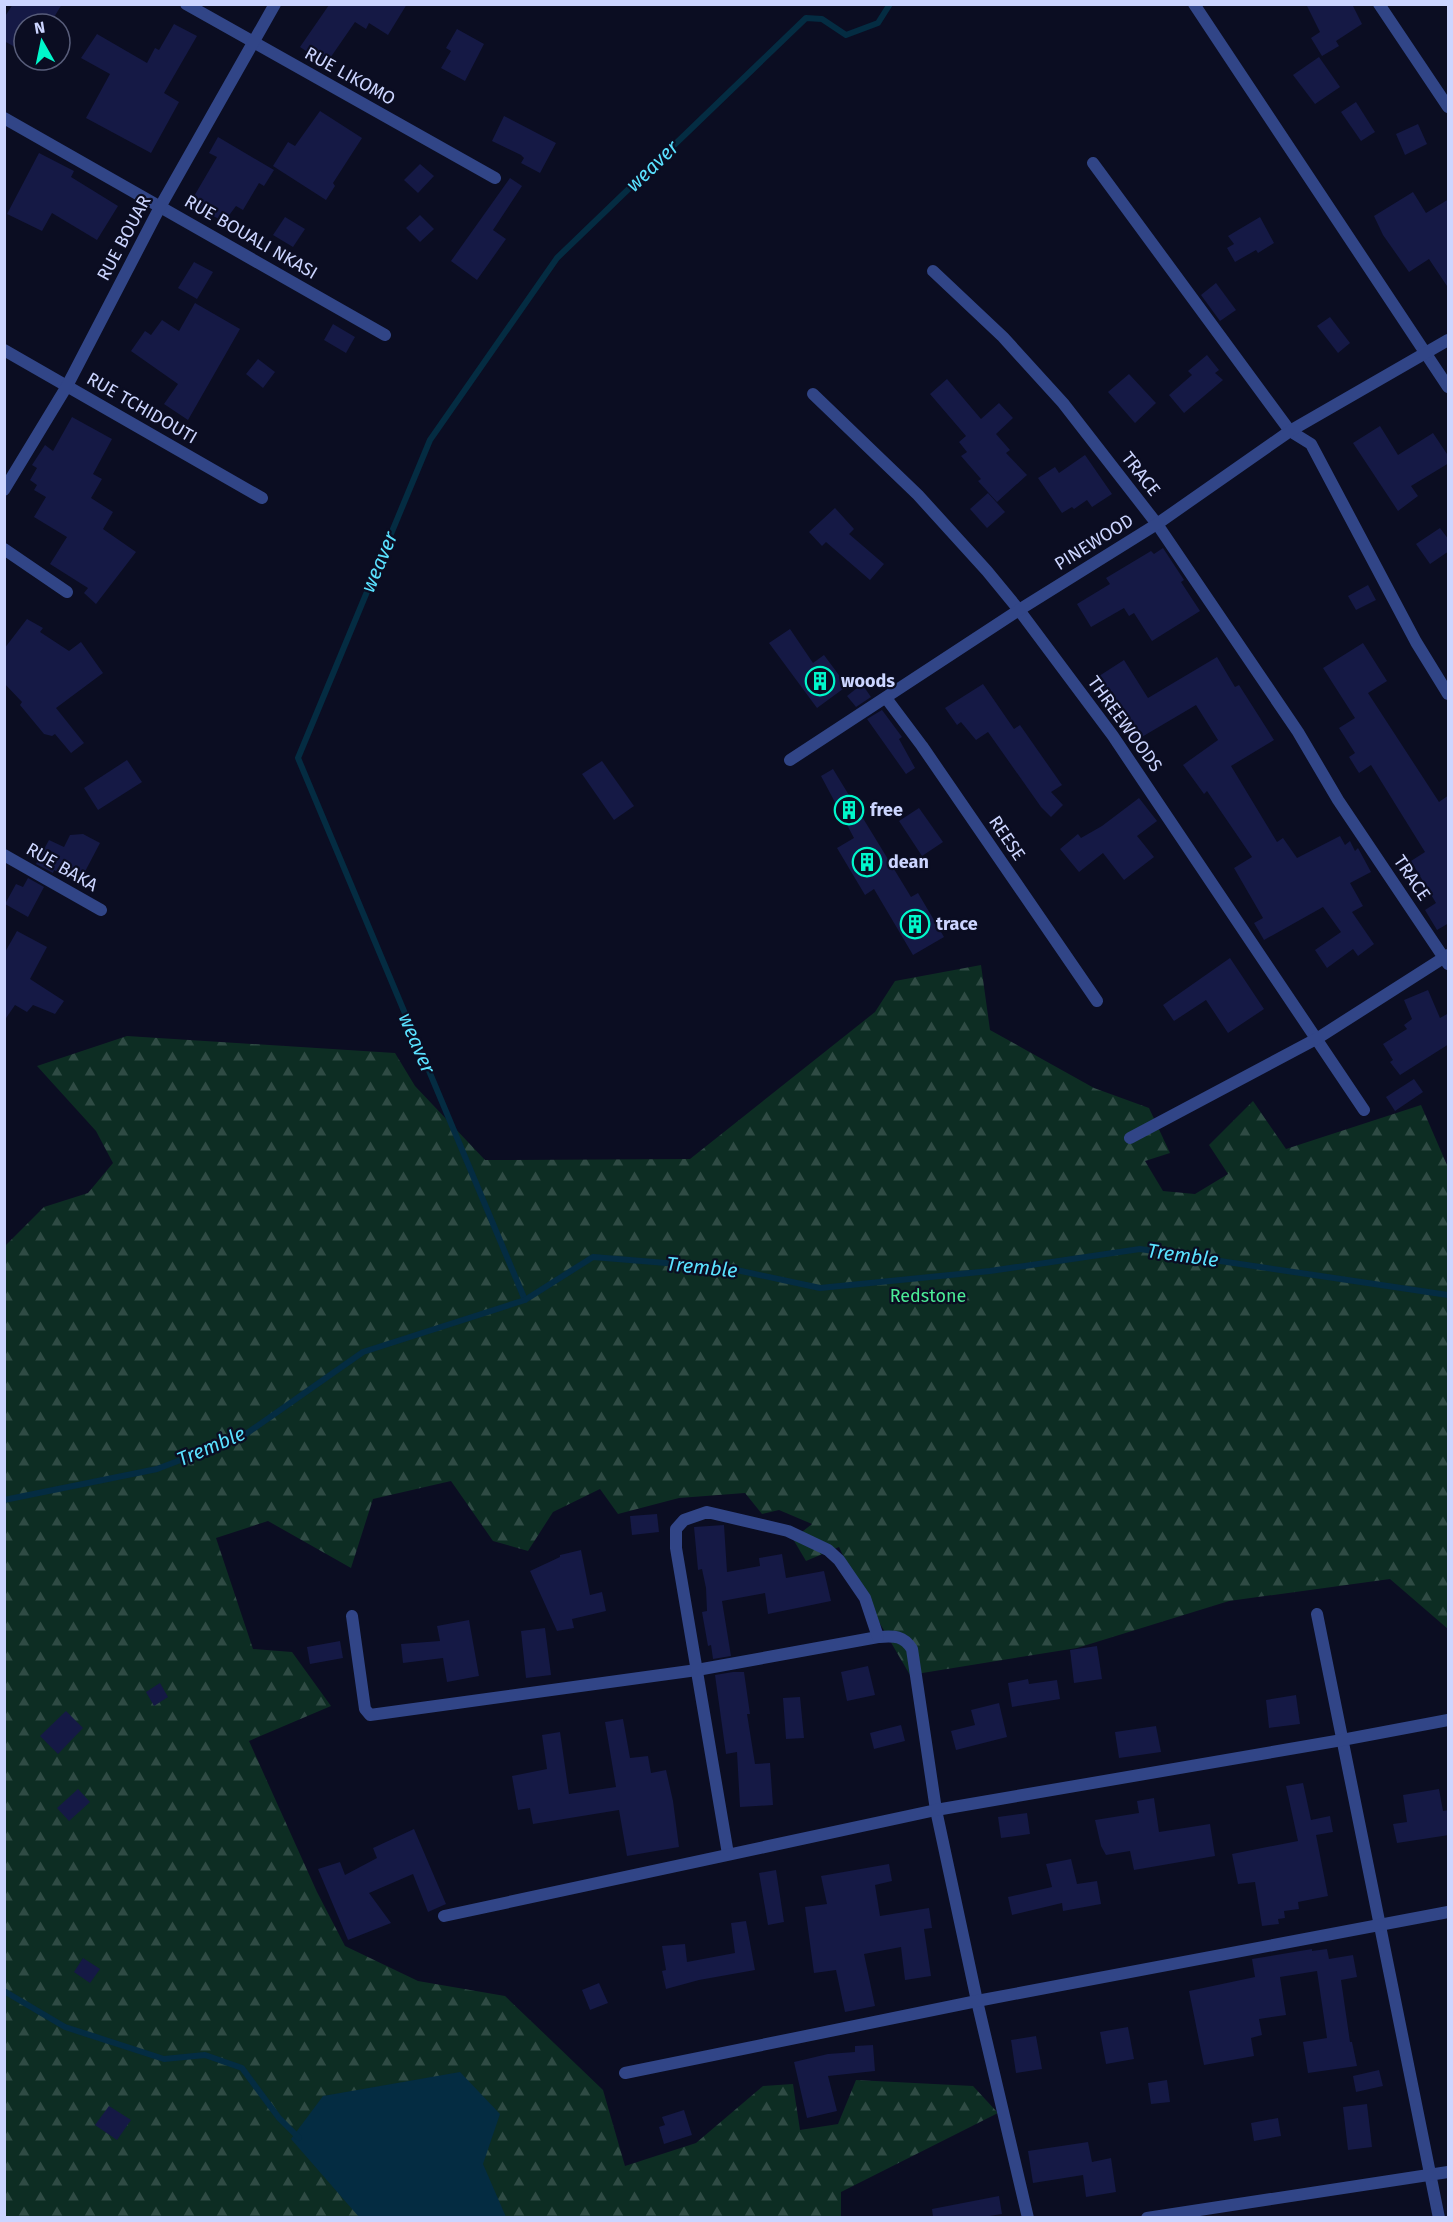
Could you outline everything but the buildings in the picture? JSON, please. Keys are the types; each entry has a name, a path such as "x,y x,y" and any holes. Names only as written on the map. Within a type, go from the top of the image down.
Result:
{"street":[{"name":"RUE LIKOMO","path":"186,4 495,178"},
{"name":"RUE BOUAR","path":"4,489 67,386 160,207 275,4"},
{"path":"1194,4 1449,387"},
{"path":"1378,4 1449,107"},
{"name":"RUE BOUALI NKASI","path":"4,118 385,335"},
{"path":"1093,163 1290,431 1311,444 1416,642 1449,694"},
{"name":"TRACE","path":"933,271 1003,338 1062,403 1157,524 1298,732 1338,800 1447,959"},
{"name":"PINEWOOD","path":"790,760 1019,610 1157,524 1290,431 1449,340"},
{"name":"RUE TCHIDOUTI","path":"4,350 262,498"},
{"name":"THREEWOODS","path":"813,394 918,495 1019,610 1113,736 1318,1038 1364,1110"},
{"path":"4,549 67,592"},
{"name":"REESE","path":"886,698 922,746 1097,1001"},
{"name":"RUE BAKA","path":"4,855 101,910"},
{"path":"1130,1138 1318,1038 1447,959"},
{"path":"728,1854 676,1548 675,1529 684,1520 707,1512 788,1531 828,1550 839,1560 865,1598 878,1637"},
{"path":"1317,1614 1439,2217"},
{"path":"352,1616 365,1709 370,1715 697,1670 878,1637 902,1637 912,1649 936,1810 977,2001 1028,2217"},
{"path":"444,1916 936,1810 1449,1720"},
{"path":"625,2073 977,2001 1449,1912"},
{"path":"1147,2217 1449,2172"}],"green space":[{"name":"Redstone","path":"981,965 990,1030 1094,1088 1149,1108 1170,1153 1145,1161 1163,1191 1195,1194 1228,1174 1209,1145 1253,1101 1286,1149 1421,1105 1448,1165 1448,1629 1390,1579 1229,1601 1077,1648 910,1675 858,1586 839,1547 806,1561 793,1539 812,1524 779,1510 762,1514 745,1493 679,1498 618,1514 600,1489 553,1512 528,1551 493,1541 451,1481 373,1499 351,1568 268,1521 216,1538 253,1649 292,1652 331,1706 249,1741 317,1892 345,1946 418,1981 505,1996 603,2090 625,2166 696,2143 763,2086 793,2084 800,2130 838,2124 856,2080 973,2086 998,2113 841,2192 841,2217 5,2217 4,1247 44,1207 88,1193 113,1163 96,1131 37,1066 127,1036 395,1053 415,1086 485,1160 690,1159 875,1012 895,981"}],"water":[{"path":"460,2072 500,2114 483,2164 506,2217 359,2217 291,2139 323,2096"}],"waterway":[{"name":"weaver","path":"525,1300 298,758 430,440 557,258 806,18 822,19 846,35 878,23 890,4"},
{"name":"Tremble","path":"4,1500 157,1469 243,1436 363,1352 525,1300 593,1257 727,1268 820,1288 990,1271 1140,1249 1448,1295"},
{"path":"4,1991 65,2027 164,2059 205,2055 242,2068 279,2118 299,2138"}],"place":[{"name":"woods","path":"820,681"},
{"name":"free","path":"849,810"},
{"name":"dean","path":"867,862"},
{"name":"trace","path":"915,924"}]}
